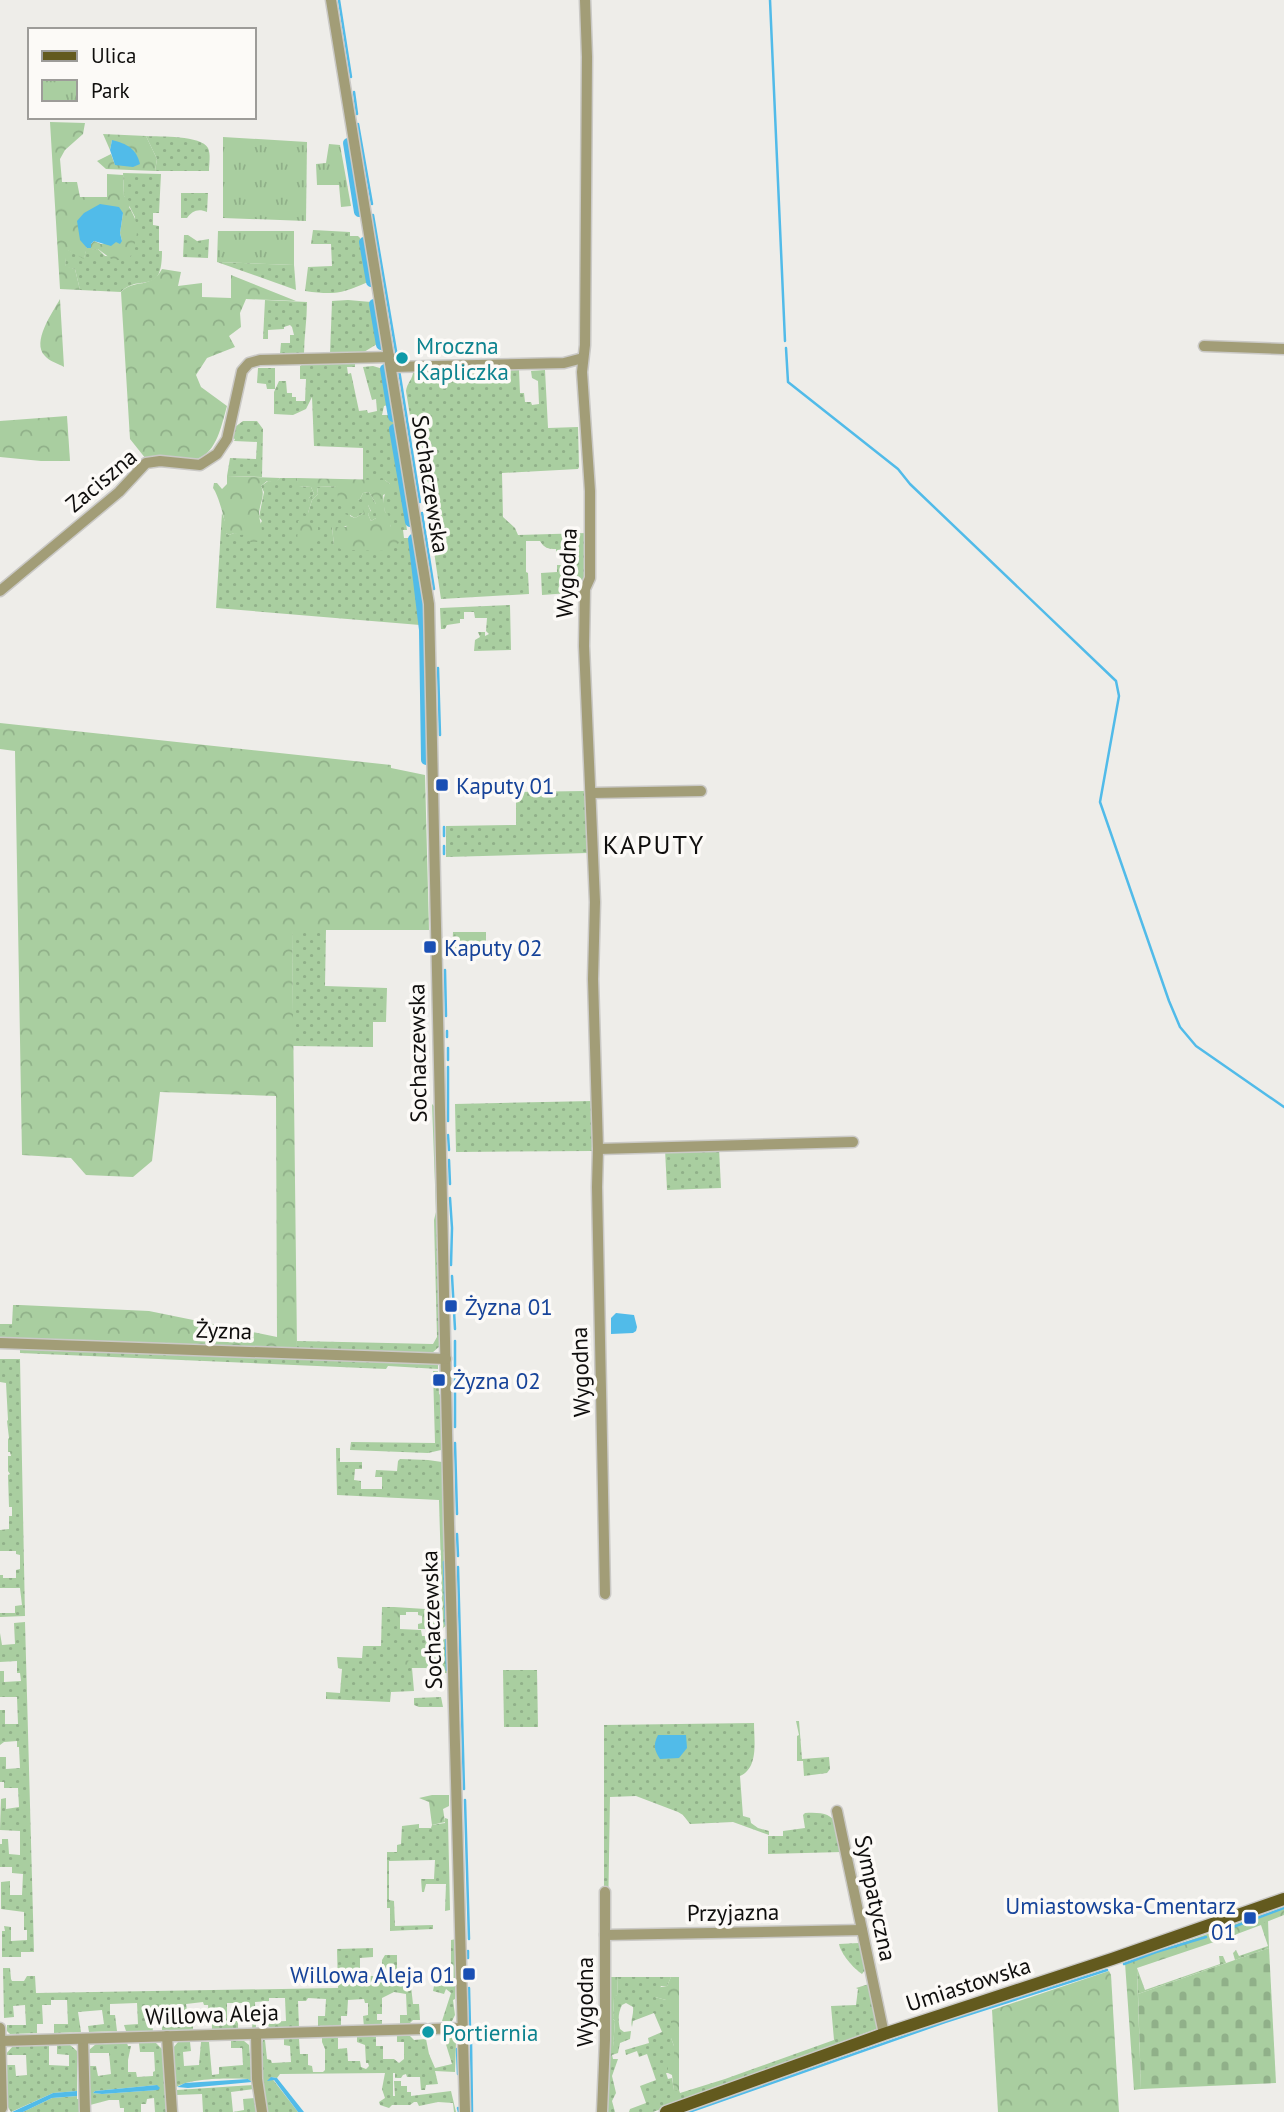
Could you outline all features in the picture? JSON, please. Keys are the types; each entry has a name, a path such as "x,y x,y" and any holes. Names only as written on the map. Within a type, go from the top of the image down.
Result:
{"main road":[{"name":"Umiastowska","path":"666,2112 884,2034 1284,1899"}],"street":[{"name":"Sochaczewska","path":"331,0 429,604 465,2112"},
{"name":"Wygodna","path":"585,0 585,345 582,372 590,491 590,578 584,589 584,646 595,902 593,979 606,1594"},
{"path":"1204,346 1284,349"},
{"path":"391,362 564,363 583,358"},
{"name":"Zaciszna","path":"0,591 119,492 146,463 160,461 200,465 217,454 227,439 242,371 249,363 260,360 391,362"},
{"path":"591,793 701,791"},
{"path":"598,1149 853,1142"},
{"name":"Żyzna","path":"0,1343 446,1359"},
{"name":"Sympatyczna","path":"836,1811 884,2034"},
{"name":"Wygodna","path":"602,2112 605,1892"},
{"name":"Przyjazna","path":"605,1935 862,1930"},
{"path":"0,2028 2,2108"},
{"name":"Willowa Aleja","path":"0,2041 463,2028"},
{"path":"256,2034 257,2079 262,2112"},
{"path":"167,2036 172,2112"},
{"path":"83,2039 85,2112"}],"green space":[{"path":"50,122 85,123 83,134 65,150 60,159 62,182 77,182 80,197 107,197 107,174 123,175 124,196 131,203 129,207 137,226 136,237 130,257 114,261 98,249 86,251 84,259 67,250 65,266 75,269 80,290 60,289","holes":["123,213 120,233 122,241 101,244 94,241 91,248 87,248 85,244"]},
{"path":"103,134 146,136 157,159 155,171 106,169 97,161 111,154 115,165 112,140 110,150"},
{"path":"146,136 189,139 204,144 209,153 209,171 155,171 157,159"},
{"path":"223,137 307,142 306,221 223,218"},
{"path":"329,144 340,145 351,206 341,207 339,185 317,185 316,164 326,163"},
{"path":"123,173 161,174 159,213 153,213 153,225 159,226 159,251 162,251 158,274 149,282 129,286 121,292 80,290 75,269 65,267 66,249 84,258 86,250 98,249 105,256 130,257 135,217 124,196"},
{"path":"181,193 208,193 207,212 196,211 187,218 181,218"},
{"path":"313,230 350,232 350,236 358,236 368,282 337,292 305,291 308,267 332,266 331,244 311,244"},
{"path":"218,231 294,231 294,265 217,262"},
{"path":"184,235 197,241 209,239 208,258 183,257"},
{"path":"217,262 294,265 296,290"},
{"path":"162,269 181,272 178,286 202,283 202,297 231,298 231,275 296,301 246,299 240,313 241,327 229,336 235,347 207,358 196,375 201,387 227,406 214,444 204,456 193,460 146,459 130,439 121,292 132,285 148,282"},
{"path":"60,299 64,367 45,356 40,343"},
{"path":"265,300 307,302 304,354 280,354 281,343 290,343 290,335 294,335 290,325 284,329 268,330 268,339 263,339"},
{"path":"332,301 371,302 377,344 364,352 330,354"},
{"path":"355,364 355,367 347,367 348,374 351,373 359,411 367,410 368,413 377,411 376,399 372,400 363,367 383,369 388,405 384,406 382,415 394,415 406,487 401,488 407,530 403,530 404,538 409,538 420,625 216,608 222,513 227,527 226,533 251,534 251,539 262,521 259,517 264,492 261,486 268,481 297,478 299,486 311,487 314,494 309,498 308,513 312,500 318,494 317,487 337,486 353,501 369,492 376,504 376,518 371,521 368,505 364,513 355,518 350,515 349,525 332,527 334,545 391,527 384,501 390,484 385,480 363,480 363,448 314,446 312,397 306,409 293,415 274,414 274,392 279,381 286,381 287,393 292,393 296,401 305,401 306,379 300,379 300,366"},
{"path":"258,368 275,368 275,389 267,389 266,384 257,383"},
{"path":"413,369 519,370 520,393 524,393 525,402 531,402 532,405 539,404 538,381 532,378 531,371 545,370 548,428 578,427 579,467 502,473 503,517 515,528 518,535 587,533 584,584 569,593 542,595 541,573 557,572 557,565 565,565 564,555 556,555 556,549 546,548 540,541 526,541 529,594 441,599 423,477 420,477 406,391"},
{"path":"67,416 70,461 0,457 0,421"},
{"path":"243,421 257,421 263,429 262,477 227,476 230,458 256,459 257,442 234,441 232,438 235,427"},
{"path":"227,476 280,478 276,483 267,481 261,486 263,493 259,515 262,532 257,542 250,542 251,534 226,533 222,510 213,488 214,483 217,483 222,489 227,484"},
{"path":"297,478 385,480 392,491 383,495 385,512 391,527 401,528 400,542 389,551 342,550 334,545 332,527 346,527 348,524 342,520 345,514 355,518 364,513 364,503 371,512 368,514 371,521 376,518 376,504 369,492 363,493 360,499 346,506 338,500 337,486 317,487 318,494 305,514 309,498 314,494 311,487 298,486"},
{"path":"298,521 309,521 311,525 318,527 318,541 312,545 297,545"},
{"path":"510,605 511,650 474,651 475,640 480,637 478,632 485,632 485,636 489,634 486,631 487,618 475,618 474,612 464,612 464,619 460,619 460,623 441,629 440,608"},
{"path":"0,723 391,765 391,768 425,775 429,930 292,930 297,1348 287,1347 286,1351 20,1341 20,1305 149,1311 277,1337 276,1096 160,1092 152,1161 133,1177 86,1175 71,1158 22,1155 15,751 0,749"},
{"path":"585,791 588,853 446,857 446,826 516,825 516,792"},
{"path":"326,929 325,986 387,988 386,1022 373,1022 373,1047 293,1046 292,930"},
{"path":"453,932 486,932 486,945 482,945 478,951 452,952"},
{"path":"592,1101 592,1151 456,1152 455,1104"},
{"path":"432,1104 435,1107 440,1346 432,1353 297,1348 297,1341 433,1344 437,1337"},
{"path":"719,1148 721,1188 667,1190 665,1149"},
{"path":"13,1305 20,1305 20,1341 0,1340 0,1324 12,1324"},
{"path":"20,1349 434,1362 438,1369 20,1353"},
{"path":"0,1359 20,1359 25,1616 0,1617 0,1613 15,1613 15,1606 22,1605 20,1588 0,1588 0,1575 3,1575 3,1578 16,1578 16,1570 20,1569 20,1555 16,1554 16,1551 0,1551 0,1530 9,1529 12,1507 9,1507 8,1456 11,1456 8,1452 6,1383 0,1382"},
{"path":"433,1371 438,1371 439,1394 442,1396 441,1450 428,1453 350,1450 351,1442 435,1443"},
{"path":"336,1448 340,1448 340,1462 362,1462 362,1469 355,1469 354,1480 361,1481 361,1489 382,1489 382,1477 375,1477 376,1470 397,1471 400,1459 442,1462 446,1626 441,1629 439,1500 337,1495"},
{"path":"382,1607 394,1607 394,1623 400,1623 400,1629 421,1630 422,1636 439,1636 446,1640 447,1673 443,1673 442,1662 403,1668 412,1668 414,1691 391,1692 390,1702 326,1699 326,1692 340,1693 342,1669 338,1668 337,1657 362,1658 363,1646 381,1646"},
{"path":"394,1607 441,1610 441,1629 418,1629 422,1616 418,1615 418,1612 406,1612 406,1615 400,1615 400,1623 394,1623"},
{"path":"25,1622 34,1952 21,1952 21,1957 2,1957 4,1926 11,1927 11,1941 27,1940 27,1930 24,1930 24,1912 1,1909 1,1882 10,1881 10,1895 22,1895 23,1874 12,1873 12,1867 0,1867 2,1839 8,1839 9,1854 20,1855 20,1831 0,1830 1,1799 6,1798 6,1809 19,1807 18,1788 4,1788 4,1782 0,1782 0,1757 6,1757 6,1769 20,1768 17,1741 0,1745 0,1710 5,1710 5,1724 18,1724 17,1697 0,1697 0,1671 4,1671 4,1682 21,1681 20,1673 17,1673 17,1661 0,1662 0,1633 2,1645 15,1644 14,1623"},
{"path":"394,1660 442,1662 443,1673 433,1673 426,1668 403,1668 400,1671"},
{"path":"503,1670 537,1670 538,1727 504,1727"},
{"path":"441,1697 443,1707 414,1705 414,1698"},
{"path":"796,1721 799,1721 802,1759 829,1757 830,1769 827,1773 804,1776 803,1761 797,1761 799,1735"},
{"path":"754,1723 753,1760 746,1772 740,1776 743,1816 750,1818 751,1823 758,1828 769,1831 769,1835 733,1822 690,1824 678,1812 636,1796 610,1797 607,1976 613,2047 614,1996 617,1995 618,1977 671,1977 667,1986 661,1986 655,1997 666,2000 671,2012 674,2063 668,2063 666,2073 668,2079 672,2078 674,2090 679,2090 680,2093 834,2040 831,2006 856,2005 856,1988 869,1984 879,2028 653,2112 629,2112 630,2109 646,2103 640,2086 656,2080 647,2054 639,2057 637,2051 626,2055 625,2050 649,2043 648,2038 662,2032 654,2013 633,2021 632,2027 633,2007 626,2003 622,2005 619,2023 624,2032 631,2031 630,2039 620,2043 618,2053 612,2055 613,2059 618,2059 612,2076 616,2093 612,2101 615,2112 604,2112 604,1725"},
{"path":"449,1795 449,1806 443,1809 445,1822 432,1825 429,1802 419,1798"},
{"path":"805,1813 825,1814 834,1821 842,1852 768,1854 768,1836 783,1836 783,1831 805,1828"},
{"path":"445,1818 448,1819 450,1910 445,1911 446,1884 426,1884 422,1892 421,1879 434,1879 435,1860 389,1861 389,1900 394,1901 395,1926 433,1925 433,1929 390,1931 390,1908 387,1908 387,1852 397,1852 397,1845 401,1844 402,1826 419,1824 419,1828 431,1828 432,1825 445,1823"},
{"path":"1284,1907 1284,1915 1137,1968 1141,2089 1134,2090 1125,1963"},
{"path":"1268,1920 1269,1948 1235,1960 1233,1953 1236,1950 1239,1956 1268,1946 1261,1925 1229,1937 1230,1943 1225,1942 1224,1938"},
{"path":"456,1939 457,1979 453,2000 455,2015 452,2021 442,2021 451,1993 446,1989 444,1994 433,1991 434,1986 451,1985 451,1940"},
{"path":"859,1943 865,1970 862,1974 848,1961 839,1944"},
{"path":"373,1948 373,1957 360,1958 360,1976 382,1976 382,1960 385,1955 397,1955 397,1986 411,1986 413,2004 419,2004 420,2020 400,2025 400,2015 407,2015 406,1994 394,1992 382,1998 382,2014 377,2014 377,2020 382,2020 382,2026 364,2027 363,2016 368,2015 368,2003 365,2003 364,1999 348,2000 347,2016 341,2016 341,2027 318,2027 318,2016 325,2016 326,1999 308,1998 306,2001 298,2001 299,2028 268,2026 268,2022 286,2021 285,1998 269,1998 269,2001 255,2002 256,2028 252,2029 253,2016 248,2014 247,2003 227,2003 227,2020 238,2020 238,2029 212,2029 208,2005 203,2002 186,2004 193,2030 162,2031 162,2023 174,2023 173,2009 150,2010 153,2031 126,2031 124,2025 138,2024 137,2003 110,2004 110,2015 115,2015 117,2031 89,2032 88,2026 104,2024 102,2010 78,2012 81,2032 54,2033 54,2024 68,2024 67,2000 51,2000 51,2005 42,2005 43,2024 37,2024 37,2033 10,2034 7,2031 7,2025 26,2025 25,2005 13,2006 14,2017 4,2018 3,1968 10,1968 12,1981 24,1981 27,1976 35,1976 36,1993 338,1988 337,1949"},
{"path":"1269,1948 1276,2083 1141,2089 1138,1994"},
{"path":"1219,1956 1223,1956 1226,1963 1138,1994 1137,1968 1145,1990 1220,1964"},
{"path":"1109,1971 1119,2112 998,2112 992,2010"},
{"path":"610,1977 618,1977 617,1995 614,1997 613,2048 610,2048"},
{"path":"671,1977 679,1977 679,2090 674,2091 672,2075 668,2073 668,2063 674,2062 671,2012 666,2010 666,2000 655,1997 655,1988 667,1986"},
{"path":"397,2036 410,2036 414,2040 426,2039 435,2068 452,2064 444,2038 452,2036 456,2041 455,2072 435,2071 438,2084 426,2085 425,2090 421,2090 420,2077 407,2077 406,2074 395,2078 393,2073 393,2096 394,2081 401,2081 401,2086 407,2086 407,2092 411,2092 411,2096 451,2091 456,2112 453,2103 438,2102 419,2106 414,2102 410,2105 392,2105 389,2108 380,2105 379,2102 385,2098 382,2089 385,2073 280,2074 277,2078 271,2077 298,2112 268,2112 261,2065 263,2040 267,2059 272,2063 291,2062 290,2046 284,2045 284,2039 299,2039 300,2054 308,2054 308,2065 312,2066 313,2072 323,2072 325,2049 322,2038 338,2038 338,2049 347,2048 348,2061 360,2061 361,2067 366,2069 369,2066 366,2063 365,2045 357,2042 357,2037 376,2037 376,2046 383,2046 383,2059 394,2059 399,2063 404,2059 404,2042 397,2042"},
{"path":"231,2041 244,2041 249,2045 252,2082 248,2079 210,2079 176,2087 173,2048 178,2042 190,2042 191,2051 183,2052 184,2066 199,2065 201,2042 209,2042 212,2075 219,2074 219,2067 243,2065 242,2048 231,2048"},
{"path":"155,2042 162,2049 166,2112 155,2112 154,2098 141,2104 141,2112 124,2112 124,2108 120,2108 119,2100 90,2105 89,2066 96,2066 98,2076 111,2074 109,2053 89,2053 89,2050 96,2044 127,2043 131,2046 128,2072 136,2072 137,2077 153,2076 154,2052 140,2052 139,2043","holes":["157,2085 157,2090 102,2094 93,2093"]},
{"path":"49,2045 49,2065 69,2066 69,2055 57,2054 57,2045 70,2045 77,2051 77,2091 53,2093 11,2112 6,2104 5,2065 15,2065 16,2076 27,2075 26,2055 5,2055 13,2046"},
{"path":"253,2085 254,2089 231,2092 233,2112 203,2112 202,2094 177,2095 177,2090"},
{"path":"77,2096 79,2112 23,2112 52,2098"},
{"path":"255,2098 256,2112 233,2112 244,2110 243,2099"}],"water":[{"path":"112,140 130,148 140,164 133,167 115,165 110,150"},
{"path":"100,204 119,207 123,213 120,233 122,241 111,246 94,241 91,248 87,248 80,240 77,221 84,213"},
{"path":"616,1313 634,1315 636,1331 611,1334 611,1318"},
{"path":"658,1735 686,1735 687,1748 679,1758 660,1759 655,1747"},
{"path":"271,2077 277,2078 304,2112 298,2112 274,2080 267,2081"},
{"path":"248,2079 252,2082 177,2087 185,2083"},
{"path":"157,2085 160,2088 158,2090 93,2093 95,2091"},
{"path":"77,2091 77,2096 52,2098 23,2112 12,2112 53,2093"}],"waterway":[{"path":"339,0 351,77"},
{"path":"770,0 785,341"},
{"path":"354,92 357,114"},
{"path":"358,124 372,204"},
{"path":"348,143 359,212"},
{"path":"373,215 398,363"},
{"path":"364,242 371,282"},
{"path":"374,304 381,345"},
{"path":"786,348 788,382 898,469 910,484 1116,681 1119,696 1100,802 1169,1001 1180,1027 1196,1046 1284,1107"},
{"path":"385,369 393,417"},
{"path":"399,370 420,502"},
{"path":"394,429 410,522"},
{"path":"422,513 434,589"},
{"path":"413,539 424,630 426,760"},
{"path":"438,668 440,735"},
{"path":"444,827 444,836"},
{"path":"444,846 444,854"},
{"path":"445,970 446,1016"},
{"path":"447,1031 447,1037"},
{"path":"448,1048 448,1060"},
{"path":"448,1067 448,1121"},
{"path":"448,1135 449,1150"},
{"path":"449,1160 450,1184"},
{"path":"450,1198 451,1265"},
{"path":"452,1276 455,1329"},
{"path":"455,1341 455,1366"},
{"path":"455,1378 455,1427"},
{"path":"455,1443 457,1514"},
{"path":"457,1534 458,1556"},
{"path":"444,1562 446,1624"},
{"path":"458,1567 464,1789"},
{"path":"446,1640 447,1670"},
{"path":"465,1800 469,1939"},
{"path":"1225,1930 1284,1908"},
{"path":"1124,1964 1206,1937"},
{"path":"468,1951 468,1958"},
{"path":"689,2112 945,2022 1107,1970"},
{"path":"469,1988 470,2028"},
{"path":"471,2041 472,2112"},
{"path":"457,2049 458,2074"},
{"path":"458,2108 459,2112"}],"place":[{"name":"Mroczna Kapliczka","path":"402,358"},
{"name":"Kaputy 01","path":"442,785"},
{"name":"Kaputy 02","path":"430,947"},
{"name":"Żyzna 01","path":"451,1306"},
{"name":"Żyzna 02","path":"439,1380"},
{"name":"Umiastowska-Cmentarz 01","path":"1250,1918"},
{"name":"Willowa Aleja 01","path":"469,1974"},
{"name":"Portiernia","path":"428,2032"}],"district":[{"name":"KAPUTY","path":"654,844"}]}
